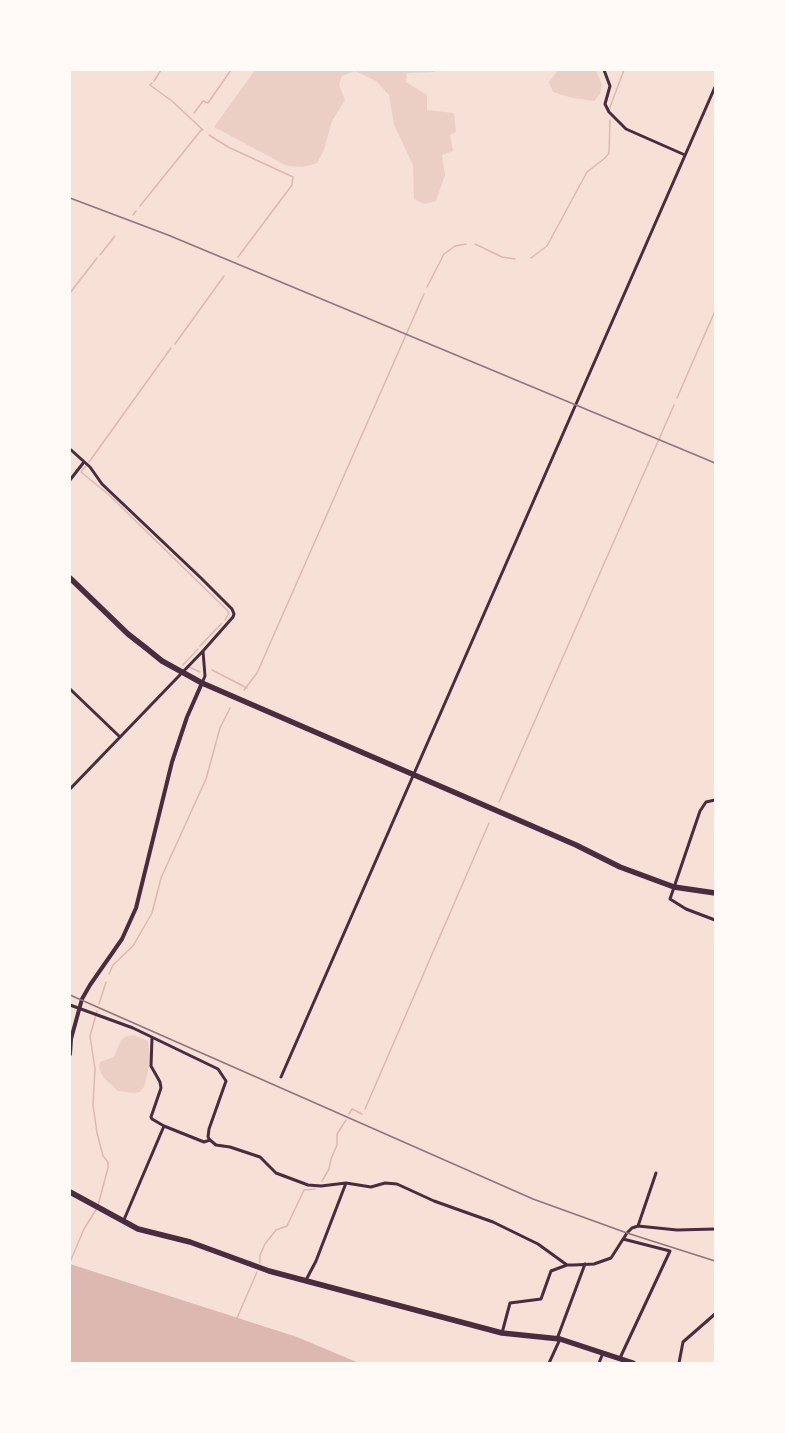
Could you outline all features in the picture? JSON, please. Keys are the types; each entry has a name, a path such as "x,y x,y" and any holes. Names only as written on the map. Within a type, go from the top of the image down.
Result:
{"highway":[{"path":"70,578 128,634 162,661 202,683 576,845 620,867 674,887 715,893"},
{"path":"70,1192 138,1229 190,1242 270,1271 502,1333 559,1339 633,1363"}],"street":[{"path":"604,70 610,86 605,104 609,112 626,129 685,155"},
{"path":"281,1077 715,87"},
{"path":"70,449 95,473 102,484 232,609 233,617 70,789"},
{"path":"70,480 84,462"},
{"path":"70,1054 71,1039 79,1008 90,985 122,939 132,918 172,762 187,717 205,676 202,651"},
{"path":"70,689 120,737"},
{"path":"715,800 706,802 703,805 670,899 686,909 715,920"},
{"path":"70,1005 152,1038 218,1069 224,1076 226,1086 209,1128 208,1137 216,1145 230,1147 260,1157 276,1173 308,1184 321,1186 346,1183 371,1187 385,1183 396,1184 492,1222 538,1244 567,1265"},
{"path":"152,1038 151,1066 160,1082 160,1088 151,1117 164,1126 204,1142 210,1140"},
{"path":"123,1222 164,1126"},
{"path":"638,1226 656,1174"},
{"path":"306,1280 316,1261 346,1183"},
{"path":"502,1333 510,1303 541,1299 551,1271 567,1265 594,1264 611,1258 632,1228 638,1226 677,1230 715,1229"},
{"path":"620,1358 670,1251 623,1239"},
{"path":"549,1363 586,1264"},
{"path":"679,1363 683,1342 715,1314"},
{"path":"599,1363 603,1353"}],"shaded area":[{"path":"255,70 435,70 435,72 407,73 406,82 427,95 427,110 454,113 456,132 450,135 453,151 442,155 445,175 436,201 424,204 414,199 413,165 394,125 389,95 376,81 355,71 342,76 339,85 345,100 332,121 324,150 317,163 303,167 287,166 214,127"},
{"path":"558,70 596,70 602,85 600,94 594,101 573,98 553,92 549,82"},
{"path":"134,1035 148,1041 150,1055 144,1087 140,1092 134,1093 118,1091 104,1078 99,1069 100,1062 114,1057 121,1040 127,1036"},
{"path":"70,1264 297,1337 359,1363 70,1363"}],"waterway":[{"path":"154,81 161,70"},
{"path":"194,113 203,101 208,103 231,70"},
{"path":"610,107 624,70"},
{"path":"152,83 150,85 172,101 203,130"},
{"path":"531,258 547,246 587,172 609,153 610,120"},
{"path":"140,206 202,129"},
{"path":"209,135 228,147 293,177 292,185 238,257"},
{"path":"133,215 136,211"},
{"path":"100,255 115,236"},
{"path":"427,287 444,254 455,246 466,244"},
{"path":"475,244 502,257 515,259"},
{"path":"70,293 97,258"},
{"path":"175,344 224,276"},
{"path":"244,690 257,673 424,294"},
{"path":"677,398 715,311"},
{"path":"89,462 171,348"},
{"path":"499,802 674,405"},
{"path":"86,466 81,472 109,495 227,610 229,613 225,620"},
{"path":"200,646 221,624"},
{"path":"183,665 198,649"},
{"path":"189,667 200,672"},
{"path":"212,670 247,688"},
{"path":"109,974 113,965 133,946 152,913 161,878 206,779 220,728 230,708"},
{"path":"365,1109 489,823"},
{"path":"99,1004 106,982"},
{"path":"97,1011 90,1036 95,1069 93,1105 97,1133 103,1156 108,1162 108,1168 98,1205"},
{"path":"349,1114 352,1109 362,1114"},
{"path":"322,1181 329,1169 331,1159 337,1145 337,1134 346,1120"},
{"path":"260,1263 260,1255 265,1244 276,1230 287,1226 304,1190 315,1189"},
{"path":"70,1262 84,1229 97,1208"},
{"path":"237,1318 257,1272"}],"railway":[{"path":"70,198 168,235 715,463"},
{"path":"70,995 533,1199 627,1233 715,1261"}]}
